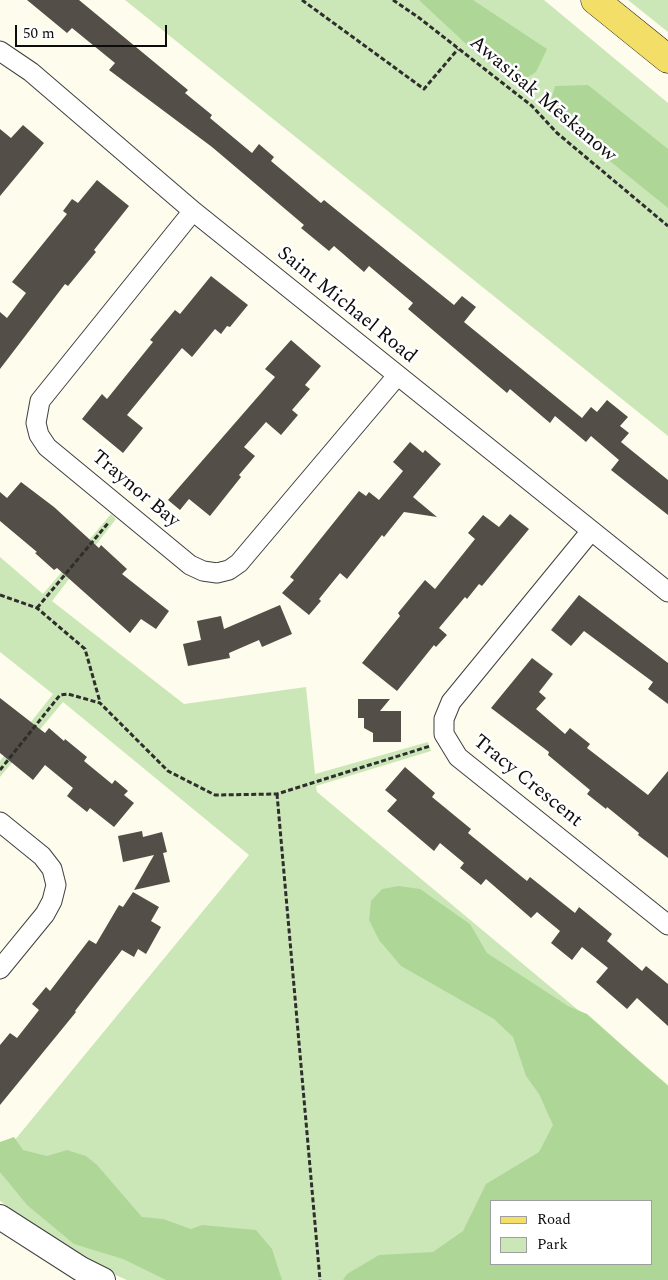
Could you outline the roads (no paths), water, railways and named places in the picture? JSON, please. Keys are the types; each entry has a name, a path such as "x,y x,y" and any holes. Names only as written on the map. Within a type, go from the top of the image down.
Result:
{"main road":[{"path":"595,0 668,59"}],"street":[{"name":"Saint Michael Road","path":"0,51 31,72 193,211 668,592"},
{"name":"Traynor Bay","path":"193,211 40,401 36,423 39,436 47,447 190,565 203,571 217,573 229,570 239,564 397,376"},
{"name":"Tracy Crescent","path":"591,531 451,702 444,719 444,734 458,757 668,925"},
{"path":"0,822 42,856 52,869 56,886 52,901 45,914 0,969"},
{"path":"0,1216 103,1280"}]}
